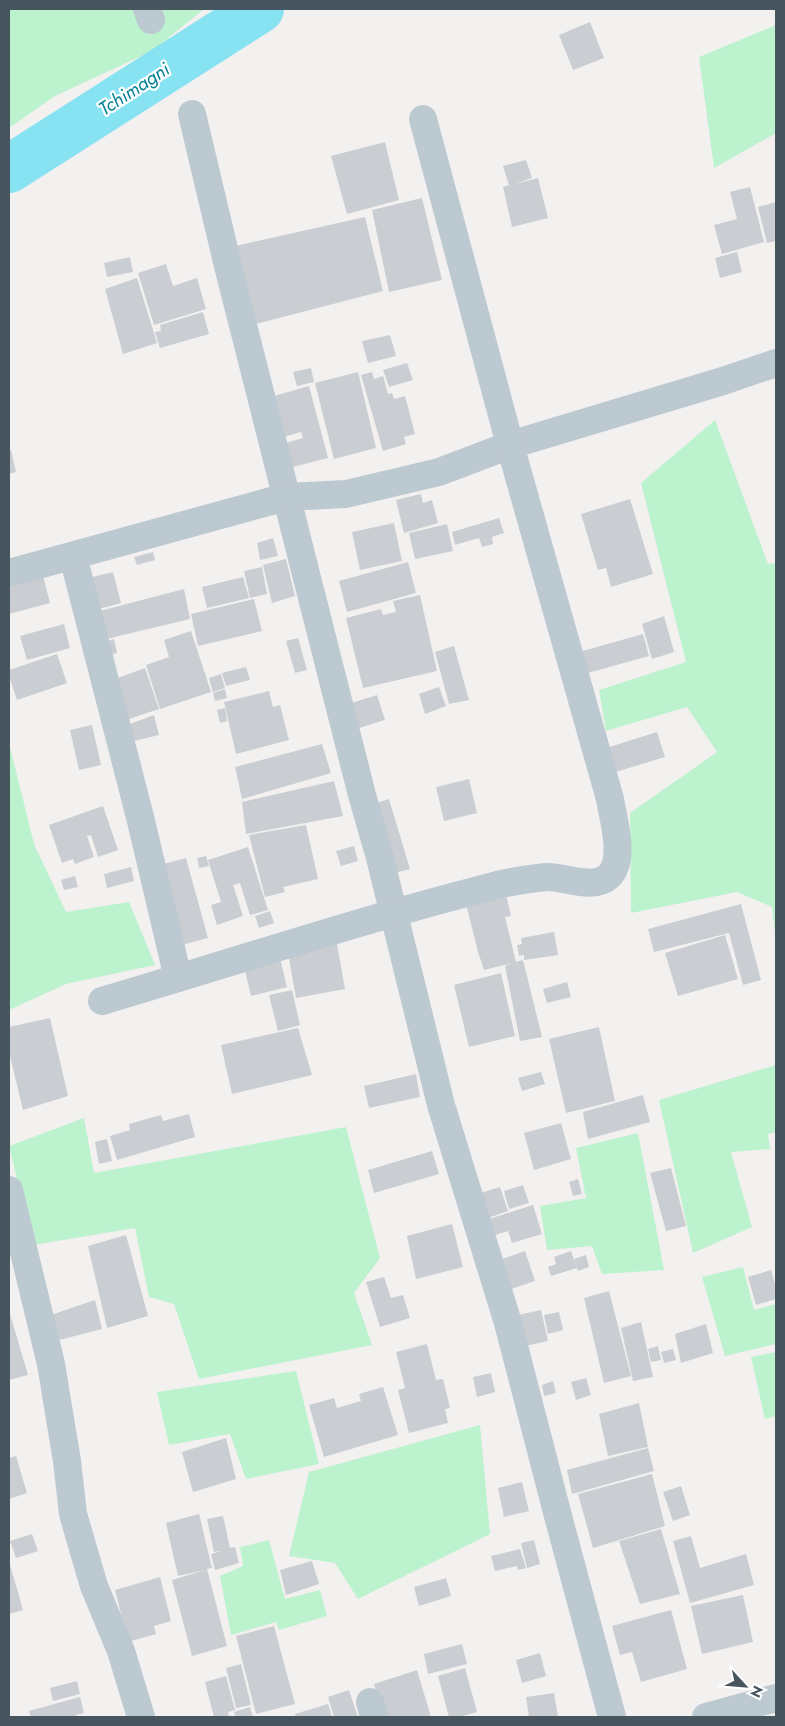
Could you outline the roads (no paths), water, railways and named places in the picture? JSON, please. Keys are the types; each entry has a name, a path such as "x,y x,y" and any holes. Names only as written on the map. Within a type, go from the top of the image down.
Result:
{"street":[{"path":"192,114 286,497 394,914 441,1105 508,1323 612,1717"},
{"path":"102,1001 492,886 548,877 581,882 598,881 608,876 614,869 618,852 610,799 510,445 423,118"},
{"path":"9,573 286,497 346,494 439,472 510,445 714,384 776,363"},
{"path":"73,556 141,822 178,978"},
{"path":"9,1190 51,1364 67,1461 73,1514 94,1586 121,1651 141,1717"},
{"path":"706,1717 776,1698"}],"waterway":[{"name":"Tchimagni","path":"9,169 260,9"}]}
